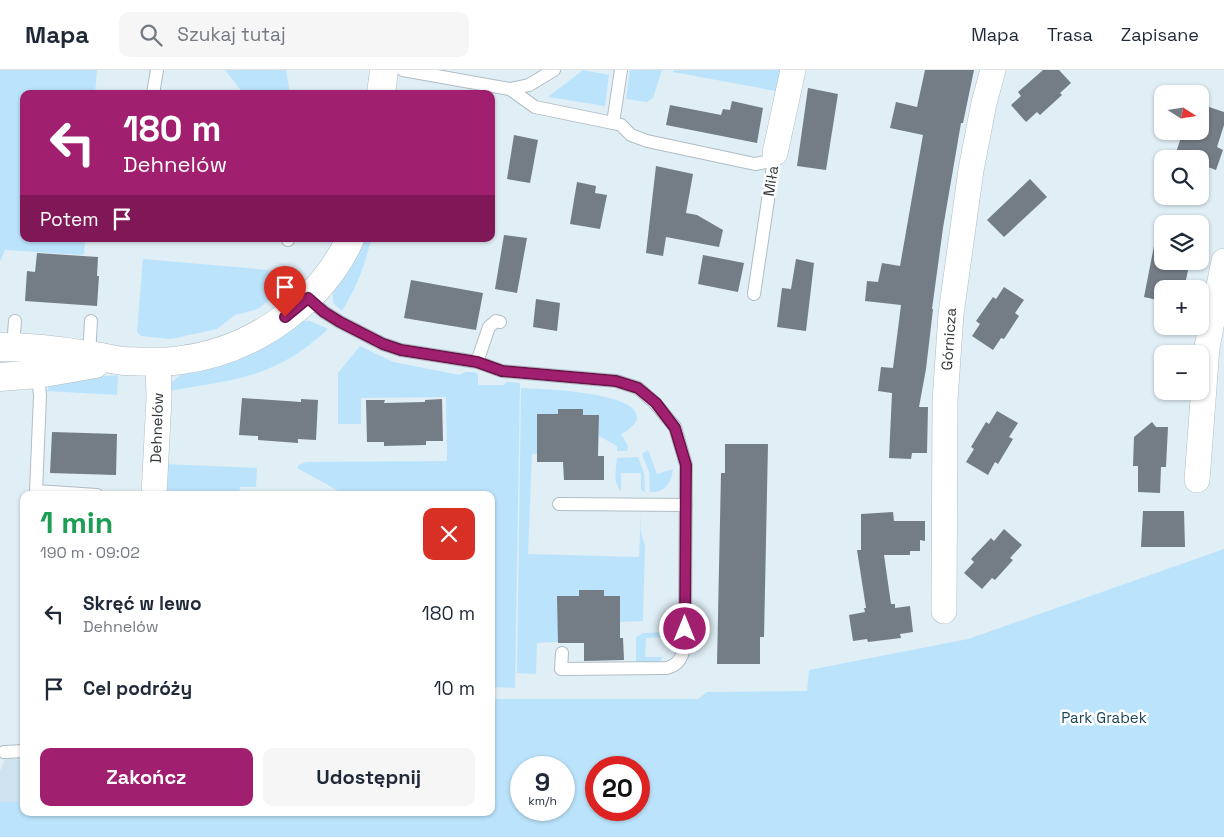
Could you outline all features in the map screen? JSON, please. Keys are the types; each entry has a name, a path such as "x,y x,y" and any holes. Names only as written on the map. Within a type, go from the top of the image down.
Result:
{"street":[{"path":"382,90 384,70"},
{"name":"Miła","path":"775,154 793,70"},
{"name":"Górnicza","path":"944,611 945,401 950,314 971,170 984,103 993,70"},
{"path":"9,338 102,358 158,361 184,360 237,345 274,324 308,298 336,265 348,242"},
{"path":"1197,480 1207,347 1224,262"},
{"path":"0,377 38,374 102,358"},
{"name":"Dehnelów","path":"154,491 159,398 158,361"}],"lane":[{"path":"154,90 157,70"},
{"path":"403,70 510,88 529,85 554,70"},
{"path":"613,123 621,70"},
{"path":"510,88 535,108 621,125 631,135 646,141 756,164 766,162 775,154"},
{"name":"Miła","path":"754,294 775,154"},
{"path":"308,298 324,312 340,322 390,347 414,353 477,362 502,371 616,381 638,388 656,403 675,428 686,465 685,629 683,653 680,661 674,666 667,668 561,669 562,653"},
{"path":"91,321 102,358"},
{"path":"477,362 489,327 496,321 500,322"},
{"path":"36,491 40,396 38,374"},
{"path":"559,504 686,506"},
{"path":"4,752 20,751"}],"shaded area":[{"path":"20,758 20,802 0,802 0,771 5,759"}],"green space":[{"path":"0,70 97,70 95,90 20,90 20,242 85,242 84,255 5,250 0,262"},
{"path":"225,70 286,70 289,90 241,90"},
{"path":"583,70 609,75 605,106 548,97"},
{"path":"630,70 662,70 653,98 647,102 626,99"},
{"path":"674,70 785,70 781,92 673,72"},
{"path":"363,242 370,242 363,268 352,294 342,311 333,303 333,290 350,266"},
{"path":"143,259 281,271 280,292 258,309 235,315 217,329 171,339 141,336 137,332"},
{"path":"303,321 310,321 328,329 290,358 254,374 169,391 172,382 183,373"},
{"path":"360,346 393,362 460,375 465,372 475,372 478,375 478,385 503,385 507,382 520,383 515,688 495,687 495,491 339,491 297,468 306,462 447,461 446,397 361,398 361,424 338,424 338,373"},
{"path":"118,375 117,395 47,391 51,381"},
{"path":"521,388 586,393 606,397 622,402 633,409 637,418 633,425 621,434 628,446 627,451 617,451 617,446 599,436 599,415 583,415 583,409 558,409 558,414 537,454 532,454 528,554 639,557 641,513 641,532 645,546 643,621 620,622 620,596 558,596 558,642 537,643 536,674 517,673"},
{"path":"648,450 657,474 673,469 669,483 663,489 655,492 650,492 649,472 642,454"},
{"path":"638,457 644,473 645,492 641,490 641,473 621,473 621,491 616,480 617,458"},
{"path":"165,464 257,468 256,487 240,487 240,491 163,491"},
{"name":"Park Grabek","path":"1224,549 1224,837 0,837 0,802 20,802 20,816 495,816 495,699 698,699 707,692 807,691 809,670 968,639"},
{"path":"644,633 669,633 667,637 646,638 645,657 663,657 658,663 642,664 636,662 636,637"}],"building":[{"path":"925,70 974,70 963,123 961,123 943,228 926,369 919,407 928,407 927,453 912,453 911,459 889,458 892,393 878,391 881,367 893,368 901,305 865,301 867,281 878,282 882,263 900,266 923,135 890,128 896,102 917,107"},
{"path":"1043,70 1059,70 1071,83 1060,93 1062,95 1040,115 1037,112 1026,122 1011,105 1021,96 1018,92"},
{"path":"808,88 838,94 826,170 797,166"},
{"path":"732,101 763,108 757,143 666,125 670,105 721,115 723,109 730,110"},
{"path":"1209,107 1224,112 1224,125 1217,147 1223,150 1216,170 1209,167 1209,150 1177,150 1180,140 1209,140"},
{"path":"514,135 538,140 530,183 507,179"},
{"path":"656,166 693,174 686,213 697,215 723,230 719,247 666,237 663,256 646,253"},
{"path":"1030,179 1047,197 1004,237 987,220"},
{"path":"577,182 596,186 595,193 607,195 600,229 570,224"},
{"path":"504,235 527,238 517,293 495,289"},
{"path":"1154,246 1154,270 1188,270 1186,280 1154,280 1154,299 1144,297"},
{"path":"37,253 98,257 97,306 25,301 27,271 35,272"},
{"path":"703,255 744,263 738,292 698,284"},
{"path":"796,259 814,263 806,331 777,327 782,288 791,289"},
{"path":"411,280 483,293 476,330 404,318"},
{"path":"1004,287 1024,300 1015,313 1019,316 1004,339 1001,338 993,350 972,336 980,324 976,321 993,297 996,299"},
{"path":"536,299 560,303 557,331 533,327"},
{"path":"242,398 301,402 301,399 318,400 316,440 298,439 298,443 258,440 258,436 239,435"},
{"path":"442,399 443,441 426,441 426,445 384,446 384,442 367,442 366,400 385,400 384,403 425,402 425,400"},
{"path":"558,409 583,409 583,415 599,415 598,456 604,456 604,480 564,480 563,462 537,462 537,414 558,414"},
{"path":"997,411 1018,423 1009,437 1013,439 998,464 995,462 988,475 966,462 974,449 971,447 986,422 989,424"},
{"path":"1152,422 1156,427 1168,427 1166,467 1161,467 1160,493 1138,492 1138,466 1133,466 1134,437"},
{"path":"52,432 117,434 116,475 50,473"},
{"path":"725,444 768,444 764,637 760,637 760,664 717,664 721,473 725,473"},
{"path":"1143,511 1184,511 1185,547 1141,547"},
{"path":"893,512 894,521 925,521 925,541 920,540 920,551 910,551 910,555 884,555 891,604 895,604 895,608 910,606 913,632 900,634 901,638 868,642 867,639 853,641 849,615 865,612 864,608 866,608 857,550 861,550 861,514"},
{"path":"1004,529 1022,545 1010,558 1013,560 995,580 992,578 982,589 964,573 974,562 971,559 991,538 994,541"},
{"path":"579,590 604,590 604,596 620,596 620,638 623,638 624,660 584,661 584,643 558,643 557,596 579,596"}],"route":[{"path":"285,317 308,298 324,312 340,322 383,344 401,350 477,362 502,371 616,381 638,388 656,403 675,428 686,465 685,629"}]}
